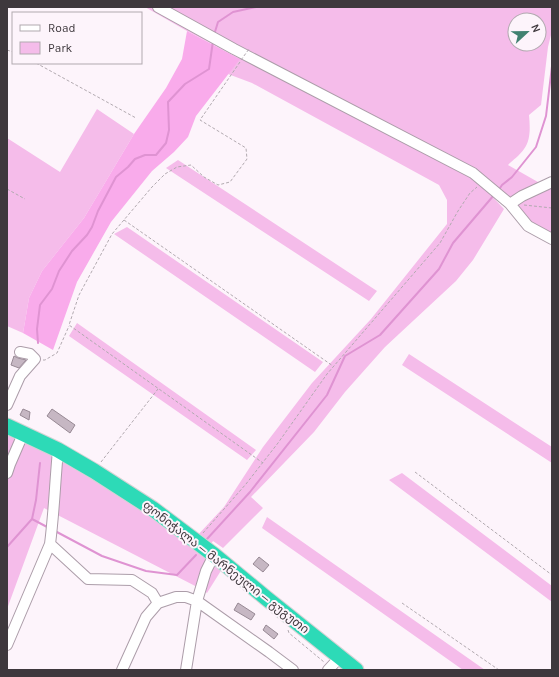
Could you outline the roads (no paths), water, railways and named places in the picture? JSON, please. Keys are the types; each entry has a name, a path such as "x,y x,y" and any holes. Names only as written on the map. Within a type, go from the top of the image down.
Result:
{"highway":[{"name":"ფონიჭალა — მარნეული — გუგუთი","path":"7,426 58,450 153,509 214,555 356,670"}],"street":[{"path":"158,7 234,49 473,173 510,204 528,226 552,239"},
{"path":"510,204 522,196 552,182"},
{"path":"7,405 20,376 35,359 30,354 20,352"},
{"path":"7,473 23,434"},
{"path":"7,645 50,544 58,450"},
{"path":"50,544 88,578 132,580 152,594 158,603"},
{"path":"186,670 197,601 206,571 214,555"},
{"path":"122,670 146,617 158,603 176,597 186,597 197,601 293,670"},
{"path":"328,670 340,657"}],"waterway":[{"path":"214,35 218,22 233,12 256,7"},
{"path":"38,343 37,329 40,305 52,289 59,271 72,251 87,235 92,227 98,211 116,177 135,159 145,155 156,155 166,143 169,130 168,102 185,84 209,69 213,41"},
{"path":"498,191 502,185 512,177 536,147 546,116 552,66"},
{"path":"207,539 250,492 327,395 345,356 380,335 439,269 453,243 494,195"},
{"path":"7,547 32,519 36,500 40,463"},
{"path":"32,519 49,528"},
{"path":"55,531 102,556 146,571 177,575 196,555"}]}
